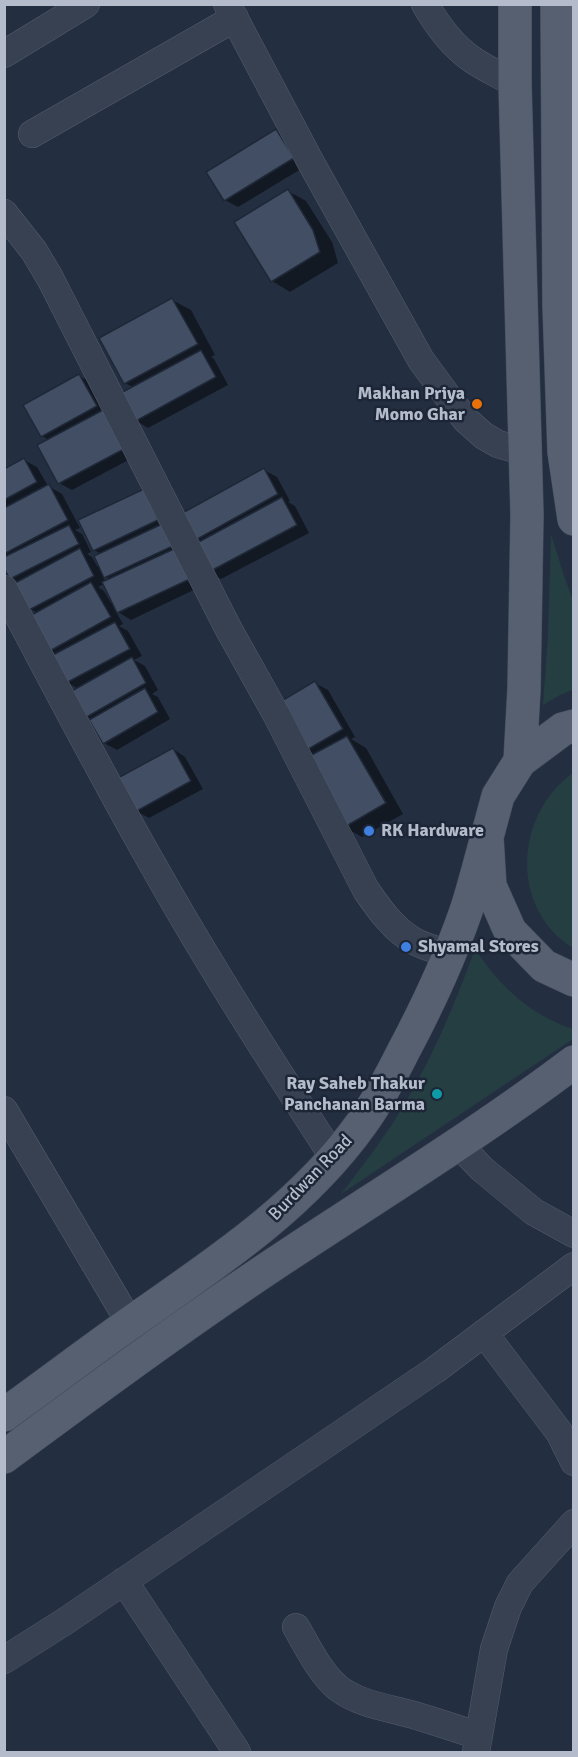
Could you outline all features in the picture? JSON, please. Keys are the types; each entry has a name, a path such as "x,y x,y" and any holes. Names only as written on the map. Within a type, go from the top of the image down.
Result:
{"main road":[{"path":"515,4 515,84 527,515 524,689 520,761"},
{"path":"557,4 559,306 563,441 573,519"},
{"path":"520,761 563,729 573,726"},
{"name":"Burdwan Road","path":"4,1415 217,1263 284,1209 334,1158 363,1123 425,1011 450,955 466,909 498,796 520,761"},
{"path":"487,837 490,886 510,931 544,966 573,980"},
{"path":"4,1457 236,1290 458,1144 573,1062"},
{"path":"217,1263 236,1290"}],"street":[{"path":"4,54 86,4"},
{"path":"425,4 436,23 460,50 515,84"},
{"path":"32,134 231,11 310,160 421,360 466,420 491,440 525,452"},
{"path":"4,213 34,251 50,278 228,628 276,714 366,890 403,934 423,945 450,955"},
{"path":"4,589 153,866 261,1046 334,1158"},
{"path":"4,1110 130,1323"},
{"path":"458,1144 482,1169 534,1212 573,1234"},
{"path":"4,1660 425,1376 573,1266"},
{"path":"484,1333 559,1432 573,1462"},
{"path":"296,1627 325,1674 338,1688 362,1701 418,1716 477,1744 494,1649 508,1607 520,1583 573,1526"},
{"path":"123,1581 237,1752"}],"green space":[{"path":"551,534 573,600 574,689 543,705 548,635"},
{"path":"573,773 573,948 552,931 538,910 530,886 527,861 531,836 540,812 554,791"},
{"path":"475,949 517,998 543,1016 573,1029 573,1039 341,1194 384,1136 417,1082 444,1026"}],"building":[{"path":"276,129 294,158 224,201 206,172"},
{"path":"288,189 313,230 320,252 271,282 234,222"},
{"path":"172,298 198,344 124,384 99,338"},
{"path":"201,350 216,377 134,422 119,394"},
{"path":"79,374 97,406 41,437 23,405"},
{"path":"103,410 124,449 58,484 37,445"},
{"path":"24,458 37,482 4,500 4,469"},
{"path":"264,468 278,494 192,542 177,516"},
{"path":"49,484 68,520 4,554 4,508"},
{"path":"144,489 158,520 93,551 78,520"},
{"path":"282,497 297,525 207,573 193,545"},
{"path":"162,524 173,546 104,578 94,556"},
{"path":"69,525 79,544 10,579 4,569 4,557"},
{"path":"80,548 94,576 29,610 15,583"},
{"path":"176,548 190,579 117,613 102,582"},
{"path":"91,582 111,617 48,652 28,617"},
{"path":"115,622 130,649 66,683 51,656"},
{"path":"132,657 146,683 85,718 70,692"},
{"path":"315,681 343,729 305,751 278,703"},
{"path":"145,688 158,712 103,744 89,720"},
{"path":"347,736 386,803 343,828 304,759"},
{"path":"173,748 191,781 135,812 116,779"}],"place":[{"name":"Makhan Priya Momo Ghar","path":"477,404"},
{"name":"RK Hardware","path":"369,831"},
{"name":"Shyamal Stores","path":"406,947"},
{"name":"Ray Saheb Thakur Panchanan Barma","path":"437,1094"}]}
